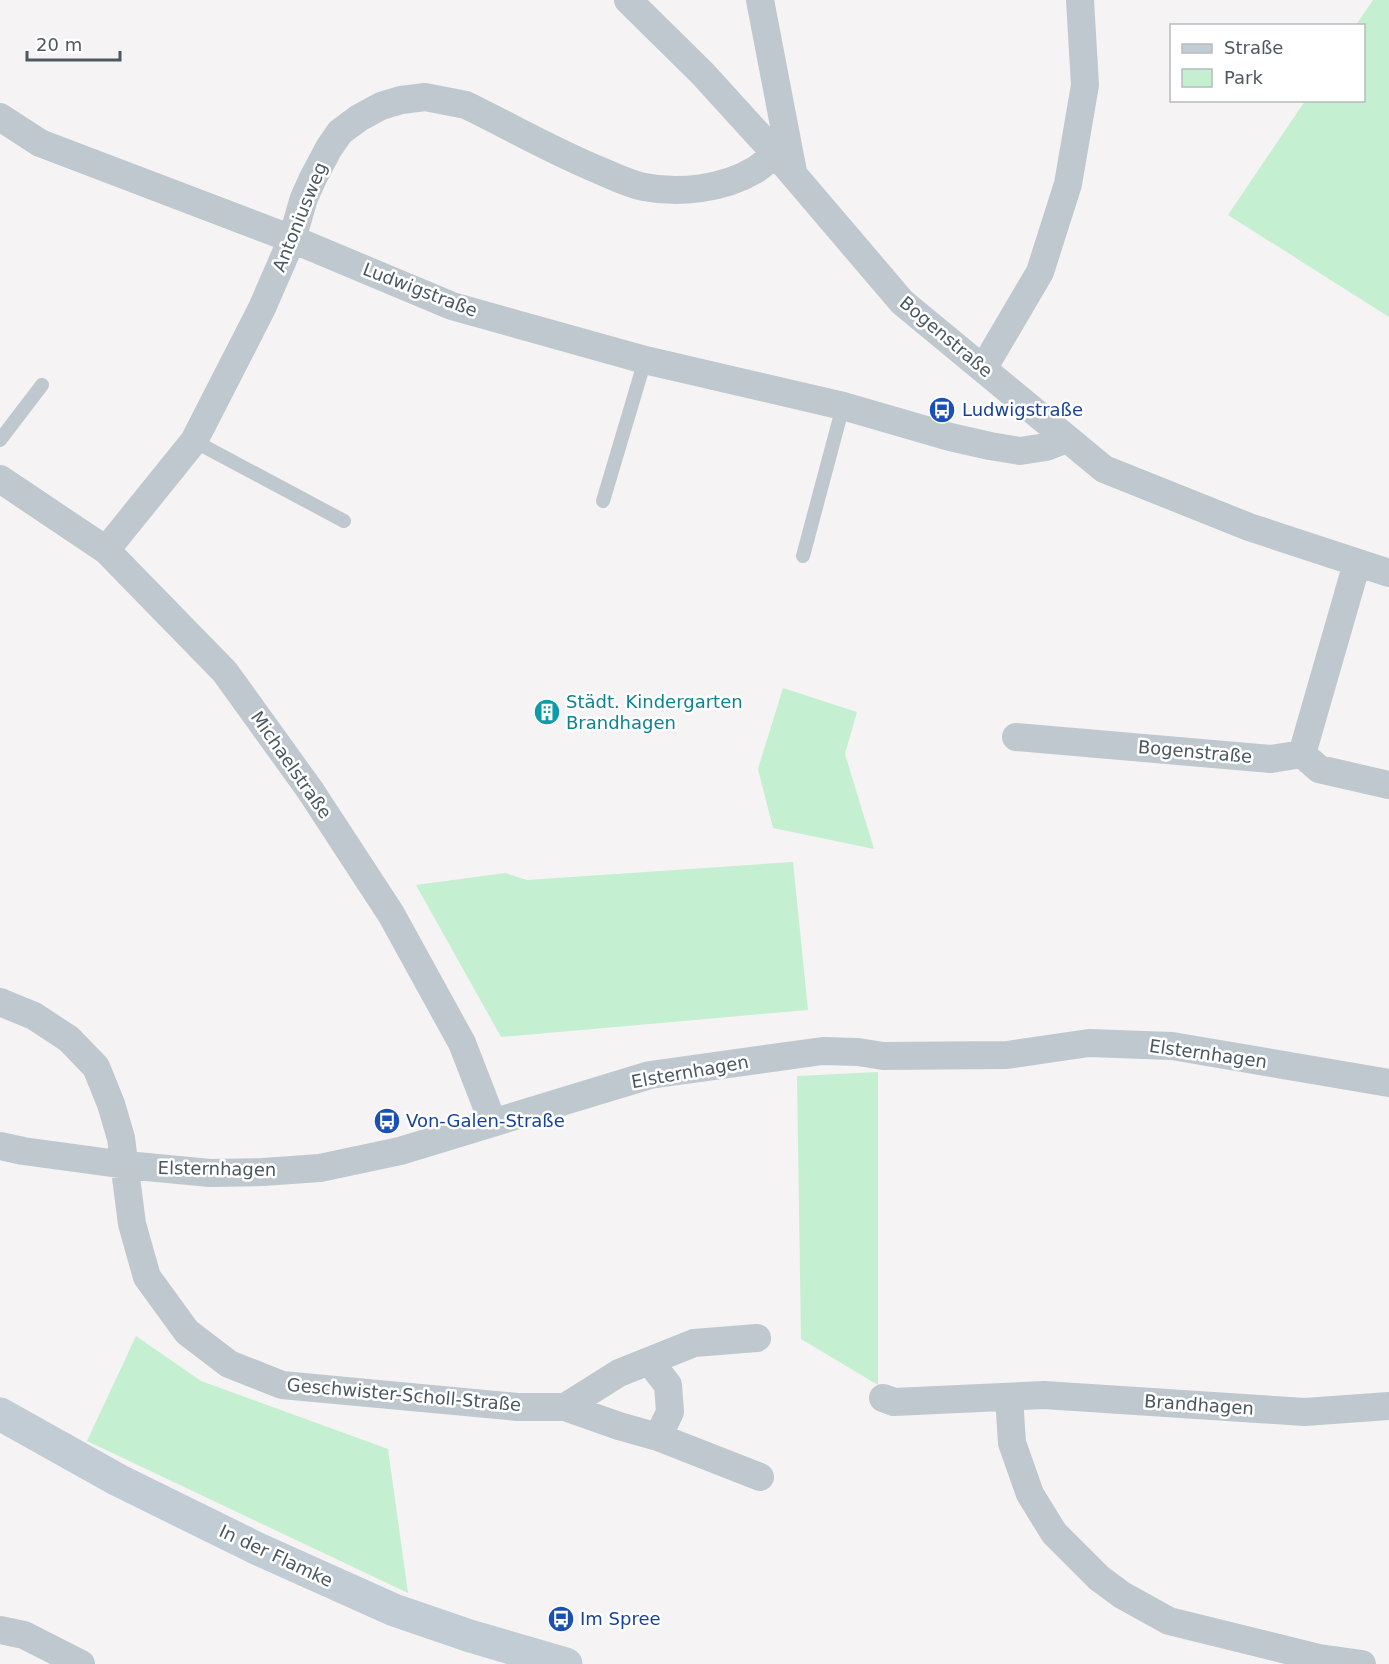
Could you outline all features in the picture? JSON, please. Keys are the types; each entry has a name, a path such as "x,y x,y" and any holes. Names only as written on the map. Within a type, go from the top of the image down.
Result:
{"main road":[{"name":"In der Flamke","path":"0,1414 118,1480 258,1549 394,1610 470,1636 566,1664"}],"street":[{"name":"Bogenstraße","path":"628,0 703,74 784,163 902,302 1104,469 1249,526 1389,573"},
{"name":"Bogenstraße","path":"760,0 784,163"},
{"path":"983,369 1040,272 1068,184 1085,85 1080,0"},
{"name":"Antoniusweg","path":"106,550 194,441 262,308 292,239 304,198 313,178 329,147 340,132 359,118 381,106 401,100 425,97 466,105 574,161 627,182 666,190 696,188 735,179 756,170 784,163"},
{"name":"Ludwigstraße","path":"0,117 40,143 292,239 452,306 645,360 843,406 950,437 1020,451 1046,447 1067,440"},
{"name":"Michaelstraße","path":"0,479 106,550 225,672 310,790 391,914 462,1043 493,1123"},
{"path":"1357,563 1302,753 1319,769 1389,785"},
{"name":"Bogenstraße","path":"1016,737 1271,759 1302,753"},
{"name":"Geschwister-Scholl-Straße","path":"0,1002 34,1016 69,1039 96,1067 122,1138 132,1224 147,1277 187,1332 229,1364 282,1385 518,1407 565,1407 658,1437 760,1477"},
{"name":"Elsternhagen","path":"0,1146 126,1165 210,1173 320,1168 400,1151 650,1075 823,1051 858,1052 883,1056 985,1055 1089,1043 1172,1046 1389,1083"},
{"path":"565,1407 619,1373 694,1343 757,1338"},
{"path":"650,1362 668,1385 670,1412 658,1437"},
{"name":"Brandhagen","path":"883,1398 894,1402 1044,1395 1305,1412 1389,1406"},
{"path":"1009,1397 1012,1443 1030,1494 1054,1533 1099,1578 1122,1595 1169,1621 1319,1658 1362,1664"},
{"path":"0,1630 24,1635 81,1664"}],"lane":[{"path":"603,501 645,360"},
{"path":"0,440 42,385"},
{"path":"803,556 843,406"},
{"path":"194,441 344,521"}],"green space":[{"path":"1373,0 1389,0 1389,317 1228,215 1304,102 1365,102 1365,24 1357,24"},
{"path":"783,688 857,712 845,754 874,849 773,828 758,769"},
{"path":"793,862 808,1010 501,1037 416,885 505,873 527,880"},
{"path":"878,1072 878,1385 801,1339 797,1076"},
{"path":"136,1336 201,1381 388,1449 408,1593 87,1441"}],"place":[{"name":"Ludwigstraße","path":"942,410"},
{"name":"Städt. Kindergarten Brandhagen","path":"547,712"},
{"name":"Von-Galen-Straße","path":"387,1121"},
{"name":"Im Spree","path":"561,1619"}]}
